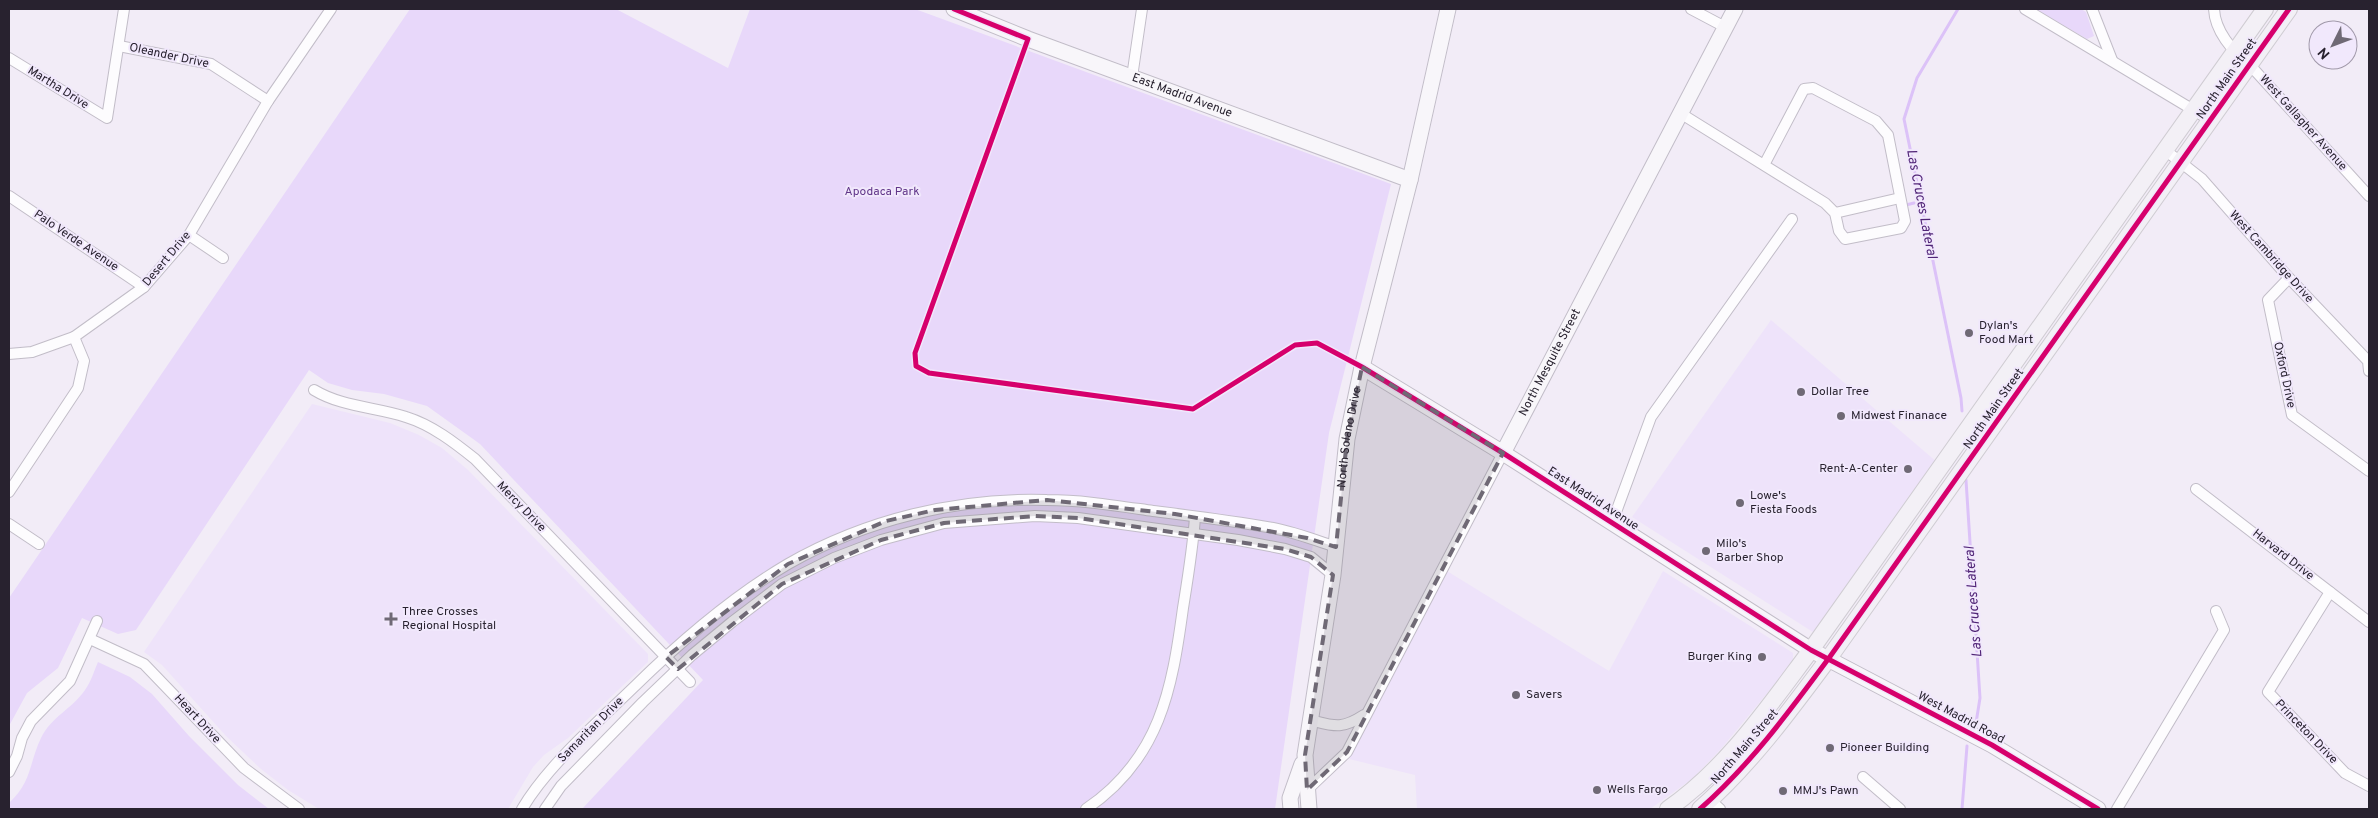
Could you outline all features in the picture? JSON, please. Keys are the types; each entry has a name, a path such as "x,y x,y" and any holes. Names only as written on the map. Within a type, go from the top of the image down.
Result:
{"main road":[{"name":"North Main Street","path":"1668,809 1693,792 1749,732 1910,510 2265,9"},
{"name":"North Main Street","path":"1710,806 1765,744 1829,658 2289,9"},
{"path":"1910,510 1926,522"},
{"path":"1693,792 1710,806"}],"street":[{"path":"119,46 124,9"},
{"name":"Desert Drive","path":"9,354 32,352 74,337 144,287 188,235 268,101 331,9"},
{"name":"East Madrid Avenue","path":"954,9 1410,180"},
{"path":"1132,77 1142,9"},
{"name":"North Solano Drive","path":"1290,809 1290,798 1305,755 1333,575 1347,439 1362,367 1410,180 1448,9"},
{"path":"1691,9 1725,27"},
{"name":"North Mesquite Street","path":"1307,790 1347,752 1364,715 1503,454 1735,9"},
{"path":"2025,9 2210,120"},
{"path":"2092,9 2112,60"},
{"path":"2214,9 2214,19 2234,52"},
{"name":"Oleander Drive","path":"119,46 211,64 268,101"},
{"name":"Martha Drive","path":"9,58 107,118 119,46"},
{"name":"West Gallagher Avenue","path":"2234,52 2249,64 2369,196"},
{"path":"1680,114 1825,203 1835,213 1839,231 1845,239 1901,228 1905,221 1888,135 1880,125 1808,87 1801,94 1764,165"},
{"name":"West Cambridge Drive","path":"2165,150 2202,179 2288,278 2368,361 2369,371"},
{"name":"Palo Verde Avenue","path":"9,196 144,287"},
{"path":"1835,213 1900,198"},
{"path":"1612,523 1650,417 1792,219"},
{"path":"188,235 223,258"},
{"name":"Oxford Drive","path":"2288,278 2268,300 2292,415 2368,468"},
{"path":"9,492 78,388 84,361 74,337"},
{"name":"East Madrid Avenue","path":"1362,367 1503,454 1810,650"},
{"name":"Mercy Drive","path":"314,390 337,401 408,417 458,445 475,459 690,682"},
{"name":"Harvard Drive","path":"2196,489 2369,622"},
{"name":"Samaritan Drive","path":"522,809 545,777 666,657 748,590 788,564 810,553 886,521 964,505 1047,500 1274,528 1336,547"},
{"path":"964,505 965,521"},
{"name":"Samaritan Drive","path":"545,809 561,786 678,669 732,622 782,584 881,540 944,523 1035,516 1078,518 1194,533 1293,551 1311,557 1333,575"},
{"path":"1086,809 1123,778 1150,741 1167,701 1176,656 1194,533 1194,517"},
{"path":"9,524 39,544"},
{"path":"810,553 817,567"},
{"name":"Princeton Drive","path":"2330,592 2268,692 2346,773 2369,786"},
{"path":"2117,809 2224,630 2216,611"},
{"path":"9,772 18,756 22,738 31,721 70,681 97,621"},
{"name":"Heart Drive","path":"90,639 144,664 244,768 299,809"},
{"name":"West Madrid Road","path":"1810,650 1829,658 1992,745 2098,809"},
{"path":"1310,720 1335,727 1350,724 1364,715"},
{"name":"North Solano Drive","path":"1305,755 1309,809"},
{"path":"1863,777 1900,809"}],"highlighted area":[{"path":"1362,367 1503,453 1347,752 1307,790 1305,755 1333,575 1311,557 1285,549 1078,518 1035,516 944,523 881,540 782,584 678,669 666,657 788,564 886,521 935,510 1047,500 1175,514 1307,538 1336,547 1347,439"}],"shaded area":[{"path":"1771,320 1938,463 1816,634 1632,517"},
{"name":"Three Crosses Regional Hospital","path":"312,404 390,423 419,435 442,448 468,470 648,654 648,662 568,738 544,755 533,767 508,809 319,809 288,790 261,769 226,736 162,665 144,652"},
{"path":"1447,571 1609,671 1663,571 1793,653 1793,662 1720,750 1692,779 1650,809 1417,809 1415,775 1349,759"}],"green space":[{"name":"Apodaca Park","path":"410,9 616,9 728,68 750,9 915,9 1391,184 1329,433 1275,809 582,809 703,680 480,444 427,406 384,394 352,390 328,383 309,370 136,630 118,634 82,618 58,668 27,693 9,726 9,598"},
{"path":"2035,9 2081,9 2086,12 2094,36 2087,39"},
{"path":"98,662 130,677 152,694 189,736 238,785 269,809 9,809 9,803 22,788 26,780 37,747 45,731 85,690"}],"waterway":[{"name":"Las Cruces Lateral","path":"1958,9 1917,78 1904,119 1961,398 1962,411"},
{"path":"1906,205 1914,203"},
{"name":"Las Cruces Lateral","path":"1966,480 1980,698 1976,723"},
{"name":"Las Cruces Lateral","path":"1962,809 1967,746"}],"cycle path":[{"path":"954,9 1028,39 915,353 916,366 929,373 1193,409 1295,345 1317,343 1362,367 1503,453 1811,650 1992,745 2098,809"},
{"path":"1700,809 1752,756 1784,718 1829,658 2289,9"}],"place":[{"name":"Dylan's Food Mart","path":"1969,333"},
{"name":"Dollar Tree","path":"1801,392"},
{"name":"Midwest Finanace","path":"1841,416"},
{"name":"Rent-A-Center","path":"1908,469"},
{"name":"Lowe's Fiesta Foods","path":"1740,503"},
{"name":"Milo's Barber Shop","path":"1706,551"},
{"name":"Three Crosses Regional Hospital","path":"391,619"},
{"name":"Burger King","path":"1762,657"},
{"name":"Savers","path":"1516,695"},
{"name":"Pioneer Building","path":"1830,748"},
{"name":"Wells Fargo","path":"1597,790"},
{"name":"MMJ's Pawn","path":"1783,791"}]}
